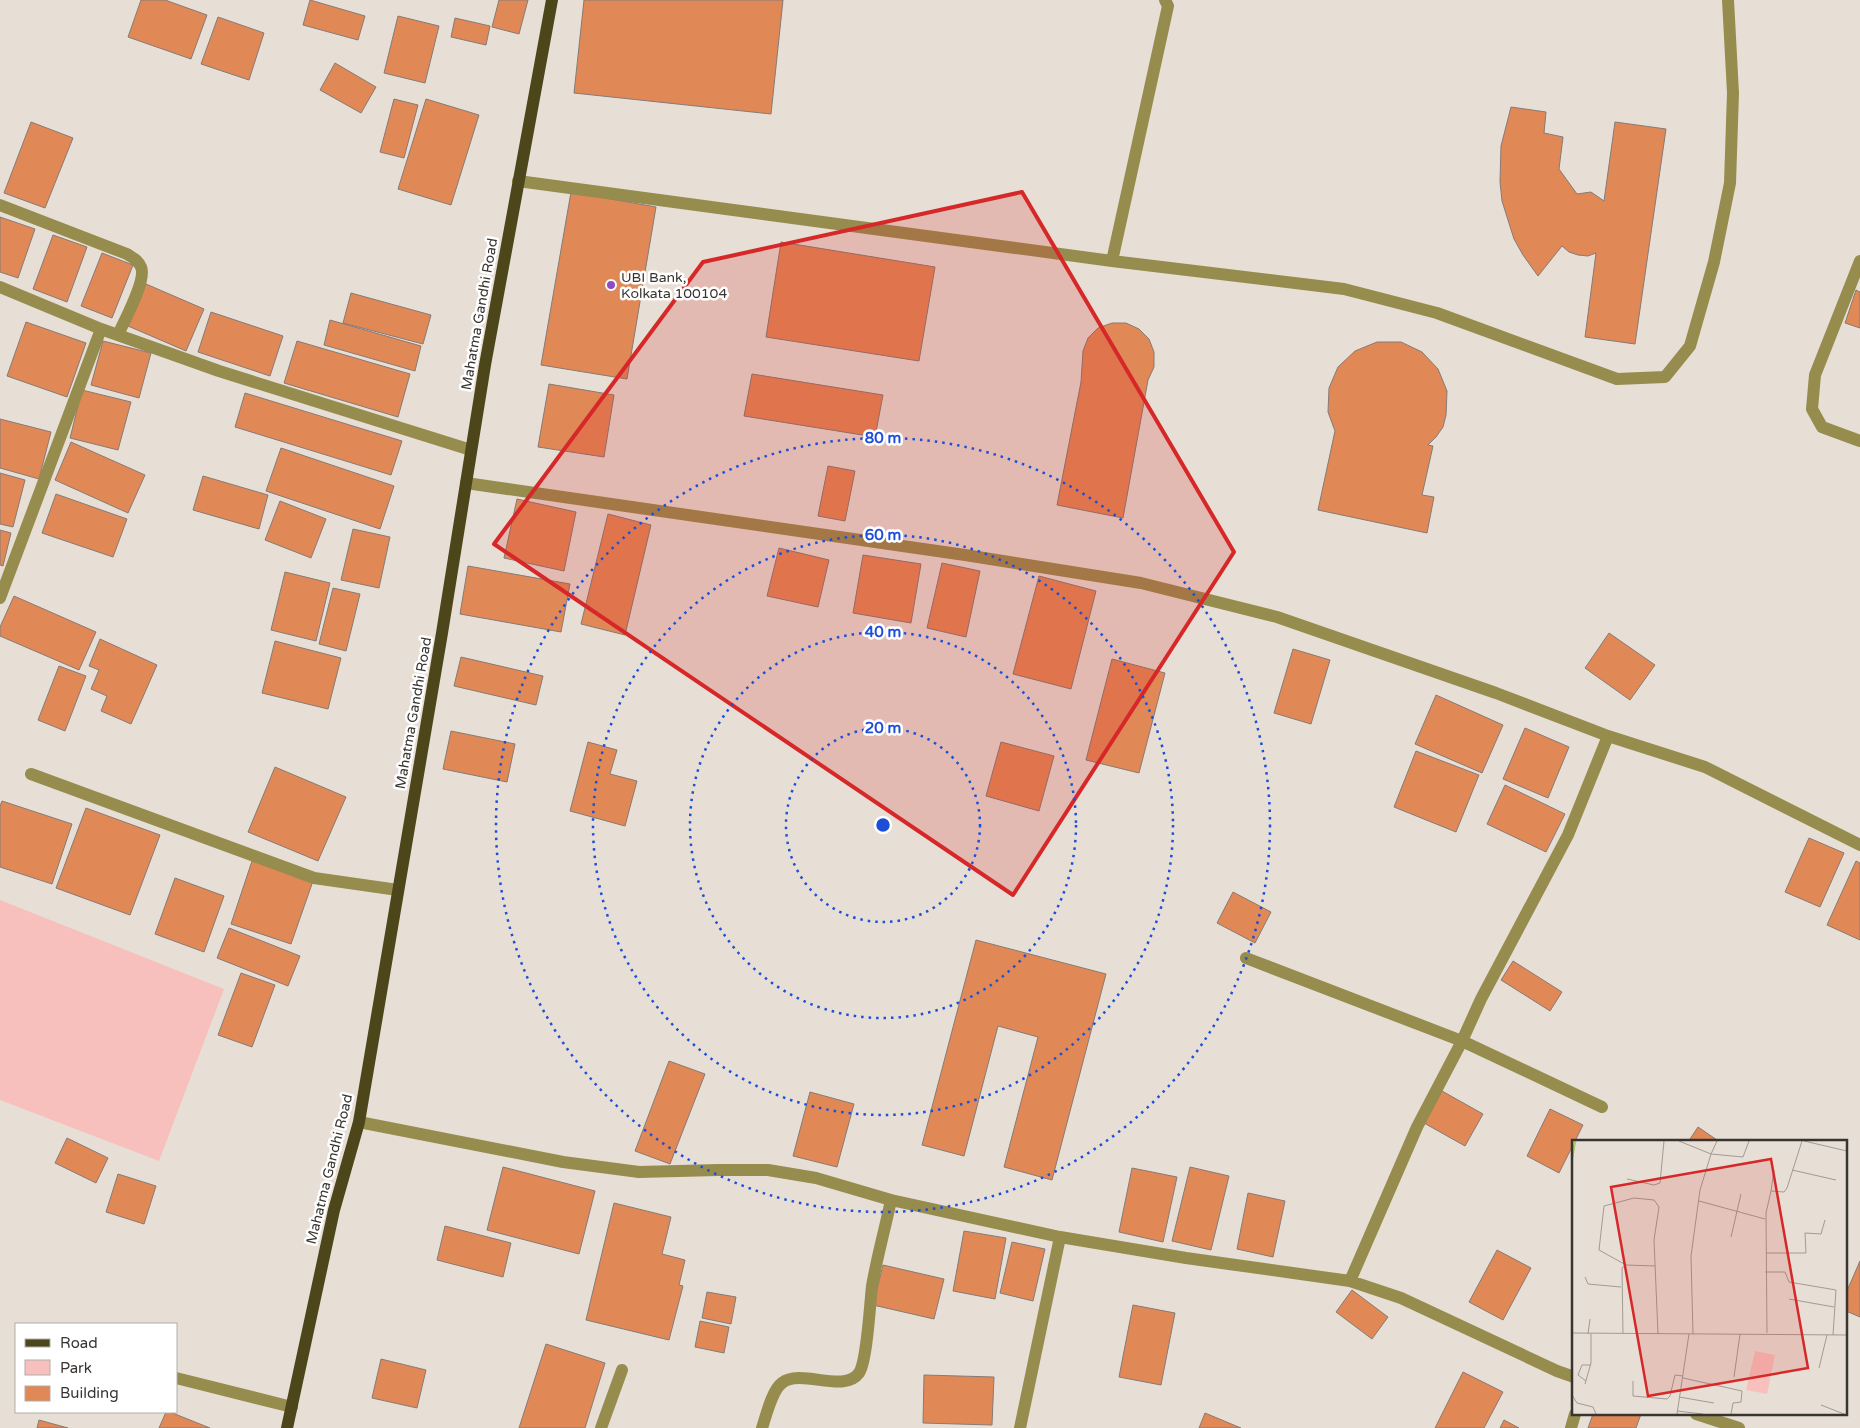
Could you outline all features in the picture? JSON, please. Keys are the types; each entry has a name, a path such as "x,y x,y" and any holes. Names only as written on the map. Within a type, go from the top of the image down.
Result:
{"main road":[{"name":"Mahatma Gandhi Road","path":"288,1428 334,1210 359,1122 471,450 552,0"}],"street":[{"path":"518,181 1112,261 1344,289 1437,314 1617,379 1665,377 1690,346 1714,262 1730,183 1733,93 1728,0"},
{"path":"1112,261 1169,2"},
{"path":"0,205 137,260 142,269 141,282 118,335"},
{"path":"1860,261 1815,375 1812,409 1822,427 1860,441"},
{"path":"0,287 101,330 220,372 471,450"},
{"path":"0,598 101,330"},
{"path":"466,483 965,555 1141,583 1277,616 1496,693 1608,736 1705,767 1860,845"},
{"path":"1350,1281 1417,1127 1462,1041 1481,998 1568,834 1608,736"},
{"path":"31,774 314,878 398,890"},
{"path":"1246,958 1462,1041 1602,1107"},
{"path":"359,1122 563,1162 639,1172 768,1170 816,1178 891,1200 1060,1236 1186,1258 1350,1281 1401,1298 1548,1367 1572,1376"},
{"path":"762,1428 773,1396 781,1383 794,1378 850,1380 859,1373 864,1358 873,1284 891,1200"},
{"path":"1020,1428 1060,1236"},
{"path":"601,1428 622,1370"},
{"path":"178,1378 292,1407"},
{"path":"1702,1416 1739,1428"}],"highlighted area":[{"path":"1022,192 1234,552 1013,895 494,544 703,262"}],"green space":[{"path":"0,900 224,989 159,1161 0,1100"}],"building":[{"path":"141,0 165,0 207,15 191,59 128,37"},
{"path":"310,0 365,16 358,40 303,25"},
{"path":"499,0 528,0 519,34 492,27"},
{"path":"584,0 783,0 771,114 574,93"},
{"path":"398,16 439,26 425,83 384,73"},
{"path":"218,17 264,33 249,80 201,64"},
{"path":"455,18 490,26 486,45 451,37"},
{"path":"335,63 376,87 361,113 320,90"},
{"path":"394,99 418,105 404,158 380,152"},
{"path":"426,99 479,115 451,205 398,189"},
{"path":"1511,107 1546,112 1544,133 1563,137 1559,169 1577,194 1591,192 1604,201 1615,122 1666,129 1635,344 1585,337 1596,253 1588,256 1578,255 1569,252 1562,246 1538,276 1514,239 1502,201 1500,182 1501,146"},
{"path":"31,122 73,138 45,208 4,193"},
{"path":"571,192 656,207 627,379 541,365"},
{"path":"0,217 35,229 18,278 0,272"},
{"path":"53,235 87,247 67,302 33,289"},
{"path":"781,242 935,267 919,361 766,337"},
{"path":"102,253 133,265 112,318 81,306"},
{"path":"146,284 204,309 186,351 128,326"},
{"path":"1856,290 1860,292 1860,328 1845,323"},
{"path":"351,293 431,315 423,344 343,323"},
{"path":"211,312 283,336 270,376 198,352"},
{"path":"330,320 421,346 415,371 324,345"},
{"path":"26,322 86,343 67,397 7,376"},
{"path":"1112,323 1126,323 1139,329 1149,339 1154,352 1154,367 1148,380 1123,518 1057,505 1081,382 1083,351 1088,338 1098,328"},
{"path":"103,341 151,353 139,398 91,385"},
{"path":"297,341 410,374 398,417 284,383"},
{"path":"1377,342 1401,342 1422,352 1438,369 1447,391 1446,415 1443,427 1428,445 1433,446 1422,495 1434,497 1427,533 1318,510 1335,431 1328,412 1329,388 1338,367 1355,351"},
{"path":"752,374 883,395 875,437 744,416"},
{"path":"549,384 614,395 604,457 538,447"},
{"path":"82,390 131,402 118,450 70,438"},
{"path":"245,393 402,441 391,475 235,427"},
{"path":"0,419 51,432 39,479 0,468"},
{"path":"71,442 145,475 128,513 55,480"},
{"path":"281,448 394,486 380,529 266,491"},
{"path":"828,466 855,471 845,521 818,516"},
{"path":"0,473 25,480 13,527 0,524"},
{"path":"203,476 268,495 259,529 193,510"},
{"path":"56,494 127,519 113,557 42,533"},
{"path":"517,499 576,512 564,571 504,558"},
{"path":"280,501 326,519 311,558 265,540"},
{"path":"608,514 651,525 625,635 581,624"},
{"path":"353,529 390,537 379,588 341,580"},
{"path":"0,530 11,533 3,566 0,565"},
{"path":"779,548 829,560 818,607 767,596"},
{"path":"863,555 921,564 911,623 853,613"},
{"path":"942,563 980,571 966,637 927,628"},
{"path":"468,566 570,584 561,632 460,614"},
{"path":"285,572 330,583 316,641 271,630"},
{"path":"1039,576 1096,591 1071,689 1013,674"},
{"path":"333,588 360,594 346,651 319,644"},
{"path":"14,596 96,632 79,670 0,636 0,627"},
{"path":"1609,633 1655,665 1630,700 1585,668"},
{"path":"100,639 157,665 131,724 101,711 107,696 91,689 99,670 89,666"},
{"path":"275,641 341,658 328,709 262,693"},
{"path":"1293,649 1330,660 1311,724 1274,713"},
{"path":"461,657 543,676 536,705 454,686"},
{"path":"1112,659 1165,673 1139,773 1086,760"},
{"path":"59,666 86,676 65,731 38,720"},
{"path":"1436,695 1503,725 1482,773 1415,744"},
{"path":"1525,728 1569,747 1548,798 1503,779"},
{"path":"451,731 515,744 507,782 443,769"},
{"path":"588,742 617,750 610,774 637,781 625,826 570,811"},
{"path":"1001,742 1054,756 1039,811 986,796"},
{"path":"1416,751 1479,775 1456,832 1394,807"},
{"path":"275,767 346,797 318,861 248,832"},
{"path":"1505,785 1565,814 1546,852 1487,824"},
{"path":"2,801 72,824 52,884 0,867 0,806"},
{"path":"86,808 160,835 130,915 56,888"},
{"path":"1809,838 1844,853 1820,907 1785,892"},
{"path":"252,861 313,881 291,944 231,924"},
{"path":"1856,861 1860,863 1860,940 1827,925"},
{"path":"175,878 224,896 204,952 155,934"},
{"path":"1233,892 1271,912 1255,943 1217,923"},
{"path":"229,928 300,956 288,986 217,958"},
{"path":"976,940 1106,974 1052,1180 1004,1167 1038,1037 998,1026 964,1156 922,1145"},
{"path":"1513,961 1562,992 1550,1011 1501,980"},
{"path":"241,973 275,985 252,1047 218,1035"},
{"path":"669,1061 705,1074 670,1164 635,1151"},
{"path":"1442,1091 1483,1114 1465,1146 1424,1123"},
{"path":"810,1092 854,1104 837,1167 793,1156"},
{"path":"1550,1109 1583,1125 1576,1140 1572,1140 1572,1147 1559,1173 1527,1156"},
{"path":"1698,1127 1717,1140 1689,1140"},
{"path":"67,1138 108,1158 96,1183 55,1163"},
{"path":"503,1167 595,1191 579,1254 487,1230"},
{"path":"1190,1167 1229,1176 1211,1250 1172,1241"},
{"path":"1132,1168 1177,1177 1163,1242 1119,1232"},
{"path":"118,1174 156,1186 144,1224 106,1212"},
{"path":"1248,1193 1285,1201 1273,1257 1237,1249"},
{"path":"614,1203 671,1217 662,1254 685,1260 679,1285 683,1286 669,1340 586,1320"},
{"path":"445,1226 511,1243 503,1277 437,1260"},
{"path":"964,1231 1006,1238 995,1299 953,1291"},
{"path":"1012,1242 1045,1249 1033,1301 1000,1293"},
{"path":"1497,1250 1531,1268 1503,1320 1469,1302"},
{"path":"1860,1261 1860,1317 1848,1312 1848,1288"},
{"path":"883,1265 944,1279 934,1319 873,1305"},
{"path":"1352,1290 1388,1317 1372,1339 1336,1312"},
{"path":"707,1292 736,1297 731,1324 702,1318"},
{"path":"1133,1305 1175,1313 1161,1385 1119,1377"},
{"path":"700,1321 729,1327 724,1353 695,1347"},
{"path":"546,1344 605,1363 585,1428 519,1428"},
{"path":"381,1359 426,1370 417,1408 372,1398"},
{"path":"1463,1372 1503,1392 1484,1428 1435,1428"},
{"path":"924,1375 994,1377 992,1425 923,1423"},
{"path":"166,1413 172,1413 210,1428 159,1428"},
{"path":"1205,1413 1241,1428 1199,1428"},
{"path":"1592,1416 1640,1416 1636,1428 1588,1428"},
{"path":"39,1420 68,1428 37,1428"},
{"path":"1504,1420 1519,1428 1500,1428"}],"place":[{"name":"UBI Bank, Kolkata 100104","path":"611,285"}]}
